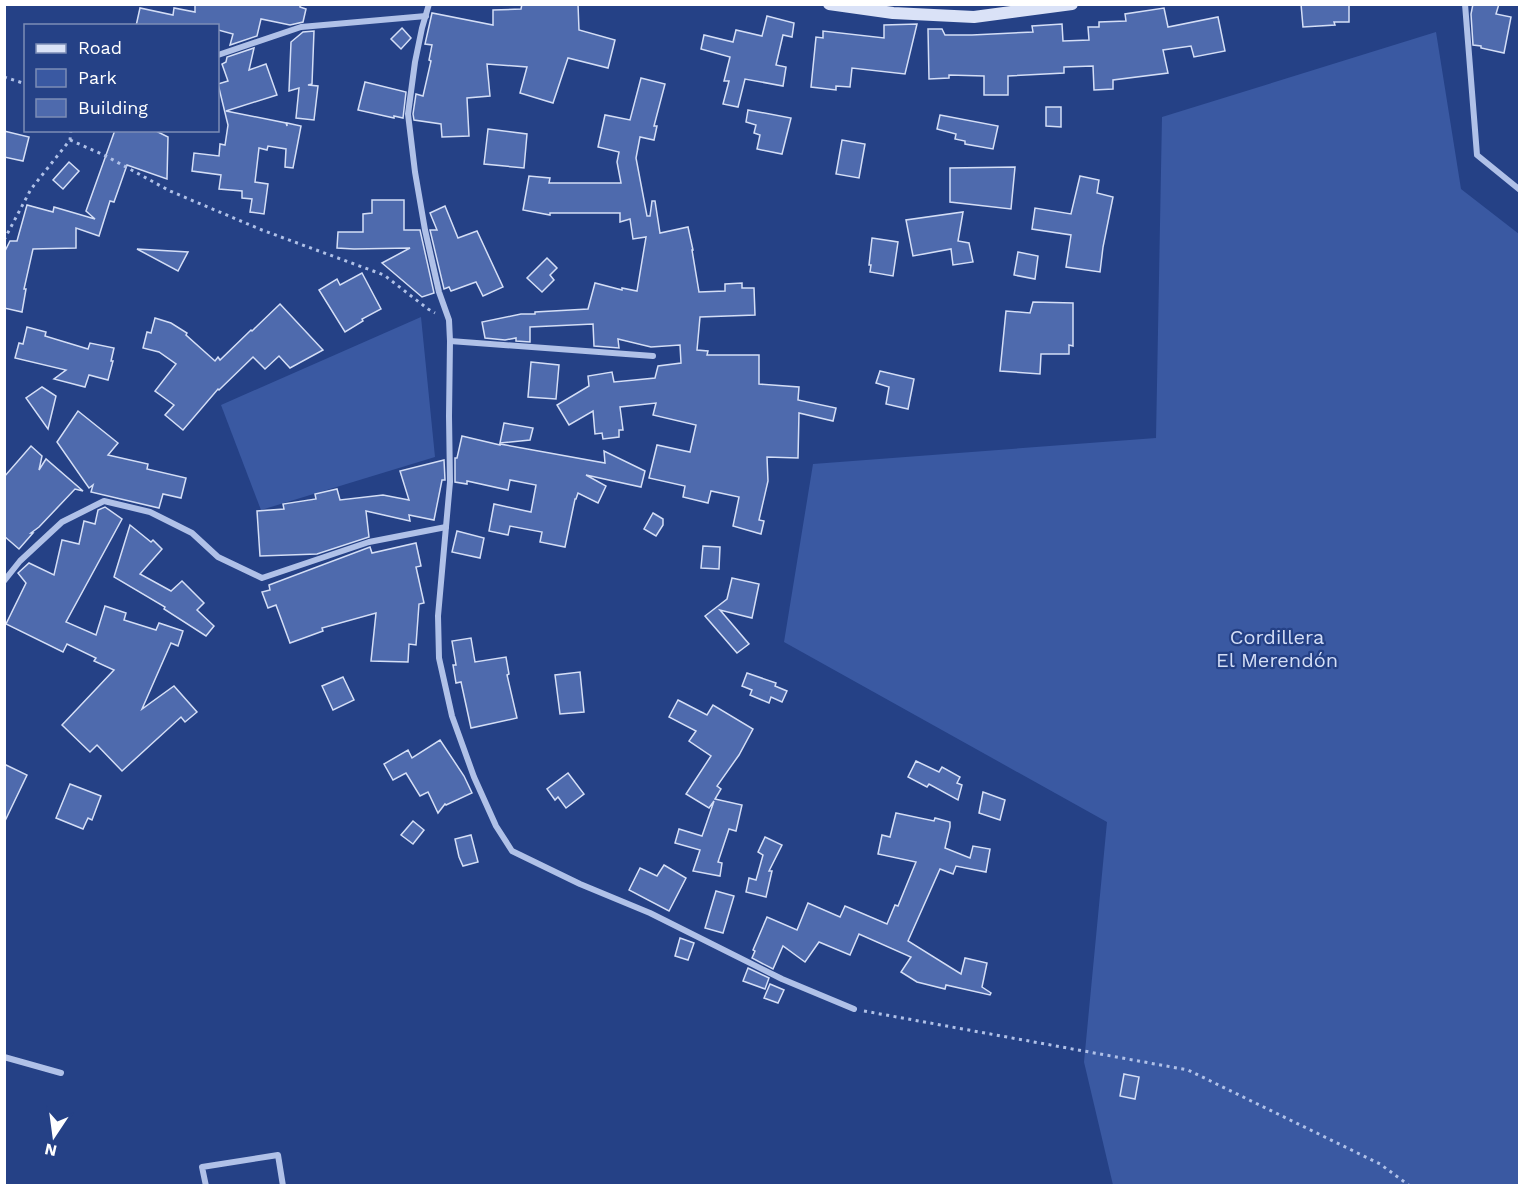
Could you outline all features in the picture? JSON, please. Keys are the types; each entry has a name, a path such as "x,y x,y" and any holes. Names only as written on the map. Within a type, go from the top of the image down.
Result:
{"street":[{"path":"429,4 415,62 408,114 425,230 439,292 449,320 450,483 438,616 438,658 452,716 474,777 496,826 512,851 580,884 650,913 782,979 854,1009"},
{"path":"829,4 974,17 1072,4"},
{"path":"1465,4 1477,155 1520,190"},
{"path":"219,55 301,27 426,16"},
{"path":"450,341 653,356"},
{"path":"4,582 20,561 62,522 104,501 150,512 192,533 218,556 262,578 369,542 447,527"},
{"path":"4,1056 61,1072"},
{"path":"206,1185 202,1167 278,1155 283,1185"}],"path":[{"path":"4,77 24,83"},
{"path":"4,240 31,189 70,140 71,132"},
{"path":"70,140 170,190 261,230 384,275 428,309 449,320"},
{"path":"854,1009 1188,1070 1380,1164 1410,1185"}],"green space":[{"name":"Cordillera El Merendón","path":"1436,32 1461,189 1519,234 1519,1185 1113,1185 1084,1062 1107,822 784,642 813,464 1156,438 1162,117"},
{"path":"421,317 435,457 261,510 221,405"}],"building":[{"path":"195,4 300,4 300,7 306,9 303,22 290,25 261,19 257,36 230,45 233,34 219,30 219,24 136,24 140,8 173,15 174,8 195,12"},
{"path":"522,4 578,4 579,30 615,40 608,68 568,58 553,103 520,93 527,67 487,64 490,96 467,98 469,136 442,137 441,124 414,120 416,94 423,96 431,61 429,60 432,45 425,44 432,13 493,25 493,10 521,9"},
{"path":"1301,4 1349,4 1349,22 1303,27"},
{"path":"1473,4 1499,4 1496,14 1511,17 1504,53 1473,45 1471,14"},
{"path":"1164,8 1168,27 1218,17 1225,51 1194,57 1191,46 1163,50 1168,73 1113,80 1113,89 1094,90 1093,66 1064,67 1064,73 1008,76 1008,95 984,95 984,76 949,75 949,78 929,79 928,29 942,29 945,35 972,35 1033,32 1032,26 1062,24 1063,41 1089,40 1088,27 1099,27 1099,22 1126,21 1125,14"},
{"path":"767,16 794,23 792,37 783,35 776,65 786,67 783,86 745,79 738,107 723,104 729,81 724,81 730,57 701,49 704,35 733,42 736,30 762,36"},
{"path":"917,24 905,74 852,68 850,87 836,86 836,90 811,87 816,37 823,38 823,31 884,38 884,25"},
{"path":"402,28 411,38 401,49 391,39"},
{"path":"314,31 312,84 308,85 318,86 314,120 296,118 299,88 289,91 291,42 303,32"},
{"path":"254,48 249,70 266,64 277,95 226,111 286,123 287,126 287,123 301,126 293,168 285,167 286,149 268,146 267,150 259,148 255,182 268,184 264,214 250,212 252,199 242,198 242,191 219,189 221,175 192,171 194,153 219,156 220,144 225,145 228,125 219,84 228,81 222,64 226,62 227,57"},
{"path":"641,78 665,84 654,126 657,126 654,140 640,137 636,158 647,216 650,216 652,201 655,201 660,233 688,227 699,292 725,291 725,284 742,283 742,288 754,288 755,315 700,317 697,350 708,351 707,355 759,355 759,384 799,387 798,400 836,408 833,421 799,413 798,458 767,457 768,481 759,520 764,521 761,534 733,526 739,497 711,491 708,503 683,497 685,486 649,478 657,445 690,452 696,425 653,415 656,403 620,407 623,430 619,430 619,437 603,439 602,433 595,434 593,411 569,425 557,405 589,386 588,376 612,372 614,382 655,378 658,366 681,363 680,345 651,347 618,339 619,348 594,346 593,324 530,327 530,342 516,341 516,338 505,340 485,338 482,322 521,314 535,314 535,312 588,309 595,283 622,290 622,288 637,291 646,237 633,239 630,219 620,222 620,213 550,213 550,215 523,210 529,176 550,178 549,183 621,183 617,162 619,152 598,147 605,115 630,120"},
{"path":"365,82 406,92 403,118 358,110"},
{"path":"1046,107 1061,107 1061,127 1046,126"},
{"path":"748,110 791,118 782,154 757,149 760,135 754,133 756,125 746,122"},
{"path":"940,115 998,126 993,149 965,144 965,141 955,139 956,134 937,129"},
{"path":"488,129 527,134 524,168 484,164"},
{"path":"4,131 29,137 23,161 4,157"},
{"path":"114,132 158,132 168,137 167,179 127,165 114,202 110,201 99,236 76,228 76,248 33,249 24,289 26,289 22,312 4,308 4,253 10,241 17,241 27,205 53,212 54,207 95,219 86,211"},
{"path":"842,140 865,144 859,178 836,174"},
{"path":"69,162 79,171 63,189 53,180"},
{"path":"1015,167 1011,209 950,202 950,168"},
{"path":"1080,176 1099,180 1097,193 1113,197 1100,272 1066,267 1071,235 1032,229 1035,208 1071,214"},
{"path":"372,200 404,200 404,230 420,230 434,293 422,297 382,263 410,248 337,248 338,232 363,232 363,214 372,213"},
{"path":"445,206 458,238 477,231 503,287 483,296 476,282 451,291 449,287 444,289 430,230 437,230 430,213"},
{"path":"963,212 958,241 969,243 973,262 953,265 951,249 913,256 906,220"},
{"path":"872,238 898,242 893,276 870,272"},
{"path":"137,249 188,252 178,271"},
{"path":"1018,252 1038,256 1035,279 1014,275"},
{"path":"547,258 557,268 550,275 554,280 542,292 527,278"},
{"path":"362,273 381,309 362,319 363,321 345,332 319,290 337,279 340,285"},
{"path":"1033,302 1073,303 1073,346 1069,345 1069,354 1041,354 1040,374 1000,371 1006,311 1030,313"},
{"path":"280,304 323,350 290,368 279,356 265,369 253,357 218,389 183,430 165,415 174,405 155,391 176,364 159,352 143,348 147,332 151,333 155,318 171,323 187,333 186,335 215,361 218,357 220,360"},
{"path":"27,327 46,332 45,336 88,349 90,343 114,348 108,380 89,375 85,387 54,379 66,370 15,358 19,343 23,344"},
{"path":"531,362 559,365 556,399 528,397"},
{"path":"880,371 914,379 908,409 886,404 889,387 876,383"},
{"path":"42,387 56,396 48,429 26,398"},
{"path":"78,411 118,443 108,455 148,464 147,469 186,478 181,498 163,494 159,508 91,492 93,485 89,488 57,442"},
{"path":"504,423 533,428 530,440 500,443"},
{"path":"462,436 605,463 604,451 645,471 641,487 586,475 606,486 598,503 578,493 565,547 540,542 542,532 510,526 508,535 489,531 494,504 531,512 536,485 510,480 508,490 467,481 467,484 455,482 455,458 457,458"},
{"path":"31,446 42,456 39,470 46,459 83,491 75,489 31,533 33,533 19,549 4,536 4,477"},
{"path":"444,460 445,480 442,480 434,520 409,515 410,521 366,511 369,537 317,554 260,556 257,511 284,509 283,504 316,499 315,494 337,489 340,500 383,495 409,500 400,471"},
{"path":"105,507 122,519 66,622 96,635 105,606 126,613 124,620 156,630 159,623 183,631 178,646 171,643 142,709 174,686 197,712 185,722 181,717 122,771 97,745 90,752 62,725 114,670 94,661 96,658 67,644 63,652 6,624 26,583 18,573 29,563 54,575 62,540 79,544 84,521 95,524 98,510"},
{"path":"653,513 663,519 663,525 656,536 644,529"},
{"path":"130,525 162,549 140,574 171,591 182,581 204,603 197,610 214,626 206,636 164,609 165,607 114,577"},
{"path":"457,531 484,538 480,558 452,552"},
{"path":"416,543 421,566 416,567 424,603 419,604 416,645 409,644 408,662 371,661 376,613 322,628 323,631 290,643 276,605 268,608 262,592 270,590 269,585 370,547 372,553"},
{"path":"703,546 720,547 719,569 701,568"},
{"path":"732,578 759,584 752,618 720,610 749,644 737,653 705,616 727,599"},
{"path":"471,638 475,662 506,657 509,674 507,675 517,718 471,728 461,682 456,683 452,641"},
{"path":"580,672 584,712 560,714 555,675"},
{"path":"747,673 776,683 775,686 787,691 782,702 771,697 769,703 750,695 752,690 742,686"},
{"path":"343,677 354,700 333,710 322,686"},
{"path":"678,700 707,715 713,705 753,729 739,755 717,786 721,789 715,799 742,805 736,831 729,829 718,862 722,863 720,876 693,871 700,850 675,843 679,829 702,836 714,801 709,808 686,794 711,756 689,741 696,731 669,717"},
{"path":"440,740 464,776 472,793 445,804 438,813 428,792 420,796 406,773 393,780 384,764 408,750 412,758"},
{"path":"916,761 939,772 942,767 960,777 957,783 962,785 958,800 929,784 927,787 908,777"},
{"path":"4,764 27,775 4,823"},
{"path":"568,773 584,794 566,808 558,797 555,800 547,789"},
{"path":"70,784 101,796 92,820 88,818 83,829 56,818"},
{"path":"983,792 1005,800 1000,820 979,813"},
{"path":"896,813 950,822 945,848 970,858 973,846 990,849 986,872 956,866 953,874 940,869 908,941 961,974 965,958 987,963 982,987 991,993 990,995 946,985 945,989 917,982 901,972 911,957 859,934 850,955 819,942 805,962 783,946 773,969 752,958 755,951 753,950 767,917 797,930 808,903 840,917 845,906 887,924 895,905 898,906 916,862 878,854 882,835 890,837"},
{"path":"413,821 424,830 413,844 401,835"},
{"path":"471,835 478,862 463,866 455,839"},
{"path":"765,837 782,845 769,871 772,871 766,897 746,892 749,878 756,880 763,855 758,852"},
{"path":"664,865 686,878 669,911 629,890 640,868 657,876"},
{"path":"716,891 734,896 723,933 705,928"},
{"path":"680,938 694,943 688,960 675,956"},
{"path":"748,968 769,978 765,989 743,981"},
{"path":"770,984 784,990 778,1003 764,998"},
{"path":"1124,1074 1139,1077 1135,1099 1120,1096"}]}
